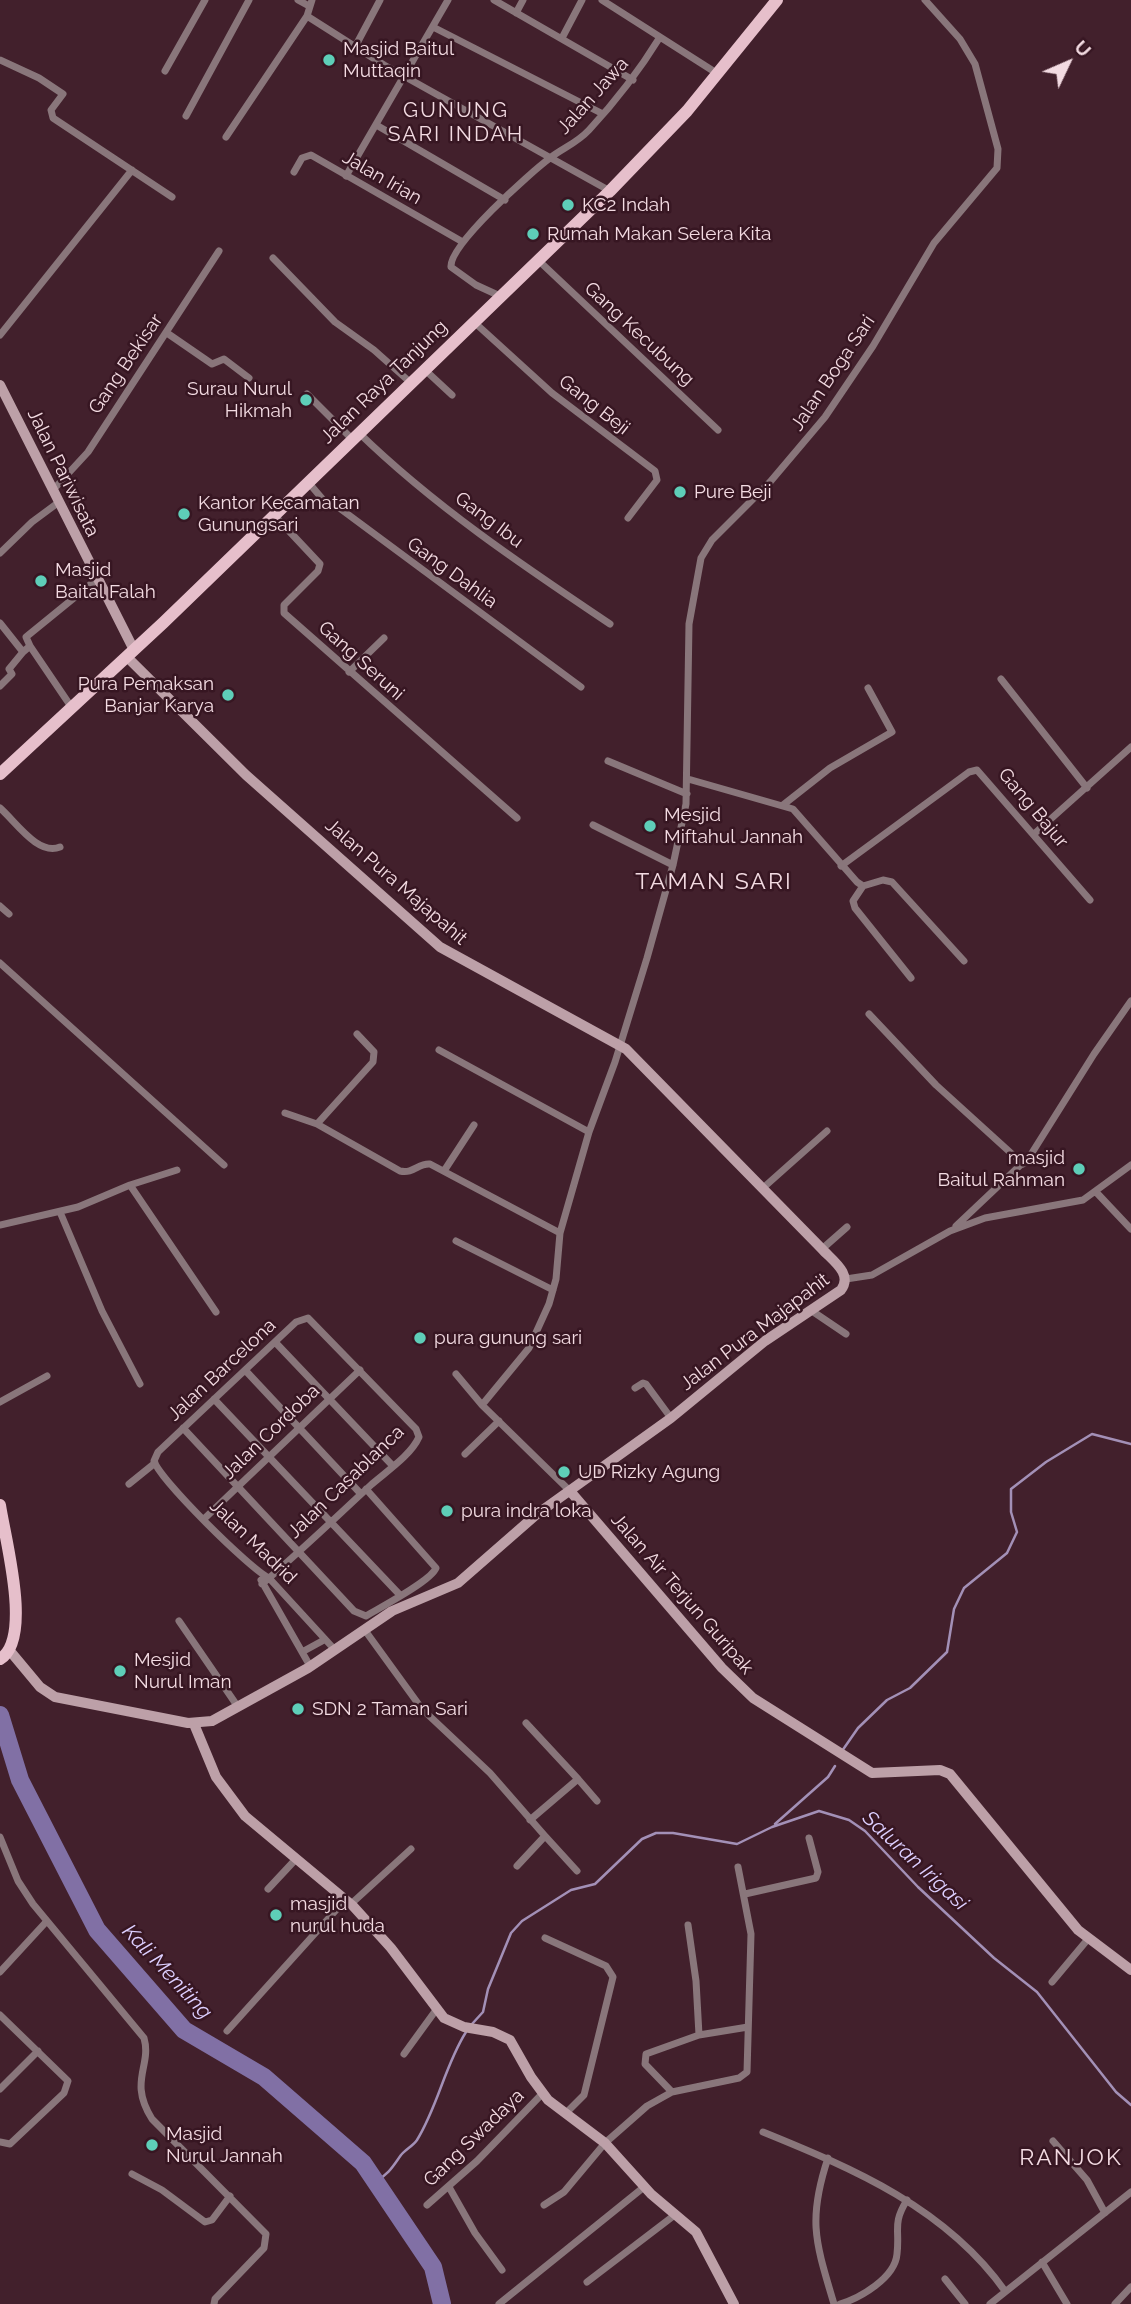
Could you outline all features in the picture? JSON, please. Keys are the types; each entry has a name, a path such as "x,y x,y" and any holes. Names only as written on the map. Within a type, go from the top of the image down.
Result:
{"main road":[{"name":"Jalan Raya Tanjung","path":"0,774 131,654 610,191 718,75 777,0"},
{"path":"0,1505 15,1604 16,1634 5,1655"}],"street":[{"path":"165,71 205,0"},
{"path":"186,116 249,0"},
{"path":"226,137 307,16 311,3 298,0"},
{"path":"355,47 380,0"},
{"path":"346,176 378,126 448,0"},
{"path":"494,0 633,80"},
{"path":"516,13 523,0"},
{"path":"562,38 582,0"},
{"path":"602,0 718,75"},
{"name":"Jalan Boga Sari","path":"688,779 685,736 690,624 701,558 712,540 770,482 825,417 873,346 934,243 997,168 998,149 975,64 960,39 925,0"},
{"path":"307,16 355,47 610,191"},
{"path":"433,27 603,114"},
{"name":"Jalan Jawa","path":"500,296 454,270 451,265 461,241 551,156 572,146 633,80 660,37"},
{"path":"0,60 39,78 62,93 51,110 53,117 172,197"},
{"path":"378,126 505,200"},
{"name":"Jalan Irian","path":"294,172 302,158 308,155 461,241"},
{"path":"0,335 132,170"},
{"name":"Gang Bekisar","path":"52,489 84,457 219,251"},
{"path":"273,258 335,322 374,350 411,383"},
{"name":"Gang Kecubung","path":"538,260 718,430"},
{"name":"Gang Beji","path":"474,322 552,393 655,471 657,480 628,518"},
{"path":"167,333 212,364 224,359 249,378"},
{"path":"424,369 452,395"},
{"name":"Jalan Pariwisata","path":"0,385 3,400 59,502 131,654"},
{"name":"Gang Ibu","path":"307,394 389,464 492,544 610,624"},
{"name":"Gang Dahlia","path":"308,482 325,502 338,507 581,688"},
{"path":"0,553 32,522 59,502"},
{"name":"Gang Seruni","path":"275,515 320,564 318,571 284,605 283,611 517,818"},
{"path":"72,708 26,637 96,580"},
{"path":"0,623 23,652"},
{"path":"349,672 384,638"},
{"path":"0,686 12,675 9,669 30,646"},
{"name":"Jalan Pura Majapahit","path":"5,1655 55,1697 194,1724 212,1721 310,1666 407,1604 458,1583 537,1514 671,1418 753,1350 841,1290 846,1279 842,1269 620,1045 440,947 246,775 131,654"},
{"path":"1000,679 1087,788"},
{"path":"783,805 830,768 891,732 868,688"},
{"path":"1034,834 1131,747"},
{"path":"608,761 687,794"},
{"name":"Gang Bajur","path":"841,866 972,770 982,773 1090,900"},
{"path":"482,1405 529,1348 553,1290 560,1233 589,1132 620,1045 673,865 688,779 783,805 804,818 841,866 863,886"},
{"path":"0,808 41,847 52,850 60,848"},
{"path":"593,825 673,865"},
{"path":"911,978 854,907 853,901 863,886 883,880 892,882 964,961"},
{"path":"0,906 9,914"},
{"path":"0,963 224,1165"},
{"path":"950,1231 1023,1164 1131,1001"},
{"path":"869,1014 936,1085 1023,1164"},
{"path":"317,1124 373,1062 374,1052 357,1034"},
{"path":"439,1050 589,1132"},
{"path":"285,1113 317,1124 400,1171 415,1171 427,1163 560,1233"},
{"path":"444,1171 474,1125"},
{"path":"763,1188 827,1130"},
{"path":"846,1279 872,1275 950,1231 1013,1210 1076,1203 1131,1166"},
{"path":"0,1225 60,1212 177,1170"},
{"path":"130,1185 216,1311"},
{"path":"1096,1192 1131,1229"},
{"path":"60,1212 102,1311 140,1384"},
{"path":"822,1249 847,1227"},
{"path":"456,1241 553,1290"},
{"path":"811,1311 846,1334"},
{"name":"Jalan Barcelona","path":"129,1485 183,1428 300,1319 314,1321 360,1370"},
{"path":"275,1342 392,1465"},
{"path":"183,1428 360,1615 366,1616 428,1579 436,1571 434,1564 245,1370"},
{"name":"Jalan Cordoba","path":"205,1518 267,1458 302,1431 329,1399 360,1370"},
{"name":"Jalan Casablanca","path":"262,1584 301,1554 329,1522 417,1441 417,1431 360,1370"},
{"path":"456,1374 482,1405 569,1491"},
{"path":"0,1402 47,1376"},
{"path":"635,1388 643,1382 646,1384 671,1418"},
{"path":"215,1399 267,1458 399,1594"},
{"path":"465,1454 499,1421"},
{"name":"Jalan Madrid","path":"155,1459 205,1518 258,1573 269,1578 335,1650"},
{"name":"Jalan Air Terjun Guripak","path":"569,1491 742,1689 872,1773 948,1772 1061,1911 1088,1940 1131,1970"},
{"path":"258,1573 310,1666"},
{"path":"179,1621 238,1707"},
{"path":"365,1629 417,1704 490,1773 577,1871"},
{"path":"302,1652 324,1640"},
{"path":"526,1723 597,1801"},
{"path":"194,1724 211,1765 231,1799 253,1824 349,1902 391,1948 444,2018 464,2027 493,2032 512,2043 542,2094 605,2143 644,2187 701,2240 734,2304"},
{"path":"530,1820 578,1779"},
{"path":"0,1837 18,1881 47,1922 144,2038 139,2082 146,2109 152,2119 263,2230 267,2242 263,2250 215,2299 214,2304"},
{"path":"517,1866 546,1838"},
{"path":"745,1894 816,1878 818,1872 809,1838"},
{"path":"228,2031 349,1902 411,1849"},
{"path":"268,1889 296,1859"},
{"path":"544,2205 565,2192 605,2143 647,2106 672,2092 744,2076 748,2067 751,1934 738,1867"},
{"path":"0,1972 47,1922"},
{"path":"688,1925 696,1981 699,2035"},
{"path":"545,1938 606,1966 613,1976 584,2095 578,2104 565,2113"},
{"path":"1052,1982 1088,1940"},
{"path":"404,2054 436,2010"},
{"path":"0,2015 67,2078 67,2088 10,2144 0,2141"},
{"path":"672,2092 645,2064 644,2056 699,2035 748,2027"},
{"path":"0,2089 38,2052"},
{"name":"Gang Swadaya","path":"427,2205 449,2187 542,2094"},
{"path":"763,2132 828,2158 937,2219 972,2249 1005,2291"},
{"path":"1053,2141 1087,2180 1105,2213"},
{"path":"828,2158 818,2186 813,2222 834,2304"},
{"path":"132,2174 162,2190 205,2222 212,2220 230,2196"},
{"path":"449,2187 475,2234 502,2270"},
{"path":"499,2304 644,2187"},
{"path":"990,2304 1131,2192"},
{"path":"840,2304 866,2293 895,2262 898,2249 896,2221 907,2200"},
{"path":"587,2282 676,2214"},
{"path":"1042,2262 1067,2304"},
{"path":"945,2280 965,2304"},
{"path":"1115,2304 1131,2287"}],"waterway":[{"path":"842,1751 858,1728 887,1700 910,1688 947,1652 954,1609 964,1588 1007,1553 1017,1532 1011,1512 1011,1489 1046,1462 1092,1434 1131,1444"},
{"name":"Kali Meniting","path":"0,1715 20,1780 97,1930 184,2030 264,2077 363,2163 433,2267 442,2304"},
{"path":"775,1824 828,1777 835,1766"},
{"name":"Saluran Irigasi","path":"472,2024 483,2012 488,1989 511,1933 522,1921 571,1890 595,1884 642,1839 656,1833 673,1833 737,1844 772,1827 819,1811 849,1820 865,1831 918,1887 994,1958 1037,1992 1116,2092 1131,2105"},
{"name":"Saluran Irigasi","path":"376,2181 388,2173 401,2155 417,2140 466,2032"}],"place":[{"name":"Masjid Baitul Muttaqin","path":"329,60"},
{"name":"KC2 Indah","path":"568,205"},
{"name":"Rumah Makan Selera Kita","path":"533,234"},
{"name":"Surau Nurul Hikmah","path":"306,400"},
{"name":"Pure Beji","path":"680,492"},
{"name":"Kantor Kecamatan Gunungsari","path":"184,514"},
{"name":"Masjid Baital Falah","path":"41,581"},
{"name":"Pura Pemaksan Banjar Karya","path":"228,695"},
{"name":"Mesjid Miftahul Jannah","path":"650,826"},
{"name":"masjid Baitul Rahman","path":"1079,1169"},
{"name":"pura gunung sari","path":"420,1338"},
{"name":"UD Rizky Agung","path":"564,1472"},
{"name":"pura indra loka","path":"447,1511"},
{"name":"Mesjid Nurul Iman","path":"120,1671"},
{"name":"SDN 2 Taman Sari","path":"298,1709"},
{"name":"masjid nurul huda","path":"276,1915"},
{"name":"Masjid Nurul Jannah","path":"152,2145"}],"district":[{"name":"GUNUNG SARI INDAH","path":"456,123"},
{"name":"TAMAN SARI","path":"714,882"},
{"name":"RANJOK","path":"1071,2158"}]}
